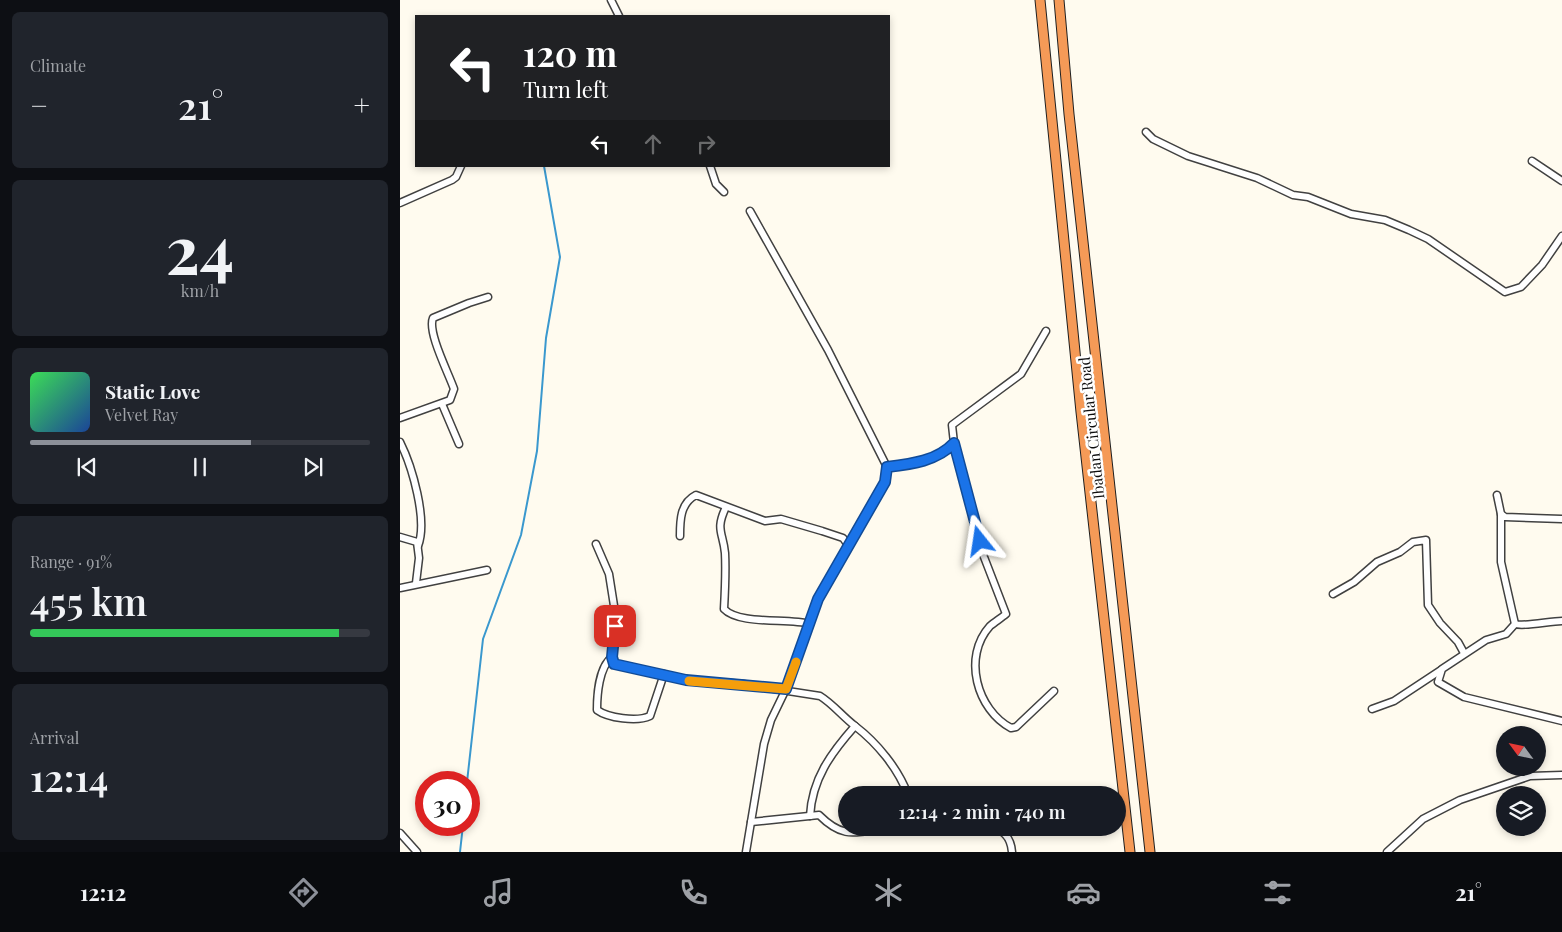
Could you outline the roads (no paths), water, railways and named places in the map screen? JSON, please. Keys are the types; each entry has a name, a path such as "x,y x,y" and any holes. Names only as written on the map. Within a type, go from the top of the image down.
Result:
{"highway":[{"name":"Ibadan Circular Road","path":"1040,0 1082,422 1130,852"},
{"name":"Ibadan Circular Road","path":"1059,0 1069,114 1150,852"}],"street":[{"path":"611,0 618,15"},
{"path":"1146,132 1153,139 1188,156 1257,178 1294,195 1308,197 1351,214 1385,220 1409,230 1428,240 1505,292 1521,287 1542,265 1562,236"},
{"path":"1532,161 1562,181"},
{"path":"400,203 452,180 456,177 461,167"},
{"path":"710,167 716,184 724,192"},
{"path":"746,852 764,744 771,720 786,689 818,599 885,482 887,467 828,350 750,211"},
{"path":"400,418 450,400 454,389 434,336 431,322 443,313 488,298"},
{"path":"1046,331 1021,374 952,425 954,443 984,558 1006,614 990,627 982,641 975,663 977,686 1003,724 1012,728 1016,727 1054,691"},
{"path":"442,404 460,444"},
{"path":"400,442 406,455 421,507 416,583"},
{"path":"887,467 914,463 944,453 954,443"},
{"path":"680,536 683,509 690,498 696,495 765,521 781,519 843,538 848,545"},
{"path":"1497,495 1501,514 1501,562 1515,624"},
{"path":"726,507 721,518 720,536 725,550 724,609 728,614 740,617 799,621 810,624"},
{"path":"1501,514 1504,517 1552,517 1562,519"},
{"path":"400,537 417,542 418,546"},
{"path":"1332,594 1354,582 1377,562 1400,552 1413,542 1426,540 1428,605 1440,623 1458,642 1464,653"},
{"path":"596,544 608,574 615,612 612,657 614,664 686,680 786,689 820,696 830,702 878,746 903,786"},
{"path":"400,588 416,583 487,570"},
{"path":"1515,624 1521,626 1540,622 1562,621"},
{"path":"1372,709 1394,700 1486,640 1506,634 1515,624"},
{"path":"612,657 605,665 597,698 597,710 603,714 639,718 650,716 664,674"},
{"path":"1442,669 1438,682 1464,697 1562,721"},
{"path":"810,816 811,797 824,764 855,726"},
{"path":"1387,852 1423,819 1460,800 1530,776 1562,775"},
{"path":"751,822 819,815 833,828 838,830"},
{"path":"400,833 417,852"},
{"path":"1005,836 1011,841 1012,852"}],"waterway":[{"path":"468,771 483,639 521,535 537,451 546,338 560,257 544,167"},
{"path":"460,852 462,836"}]}
